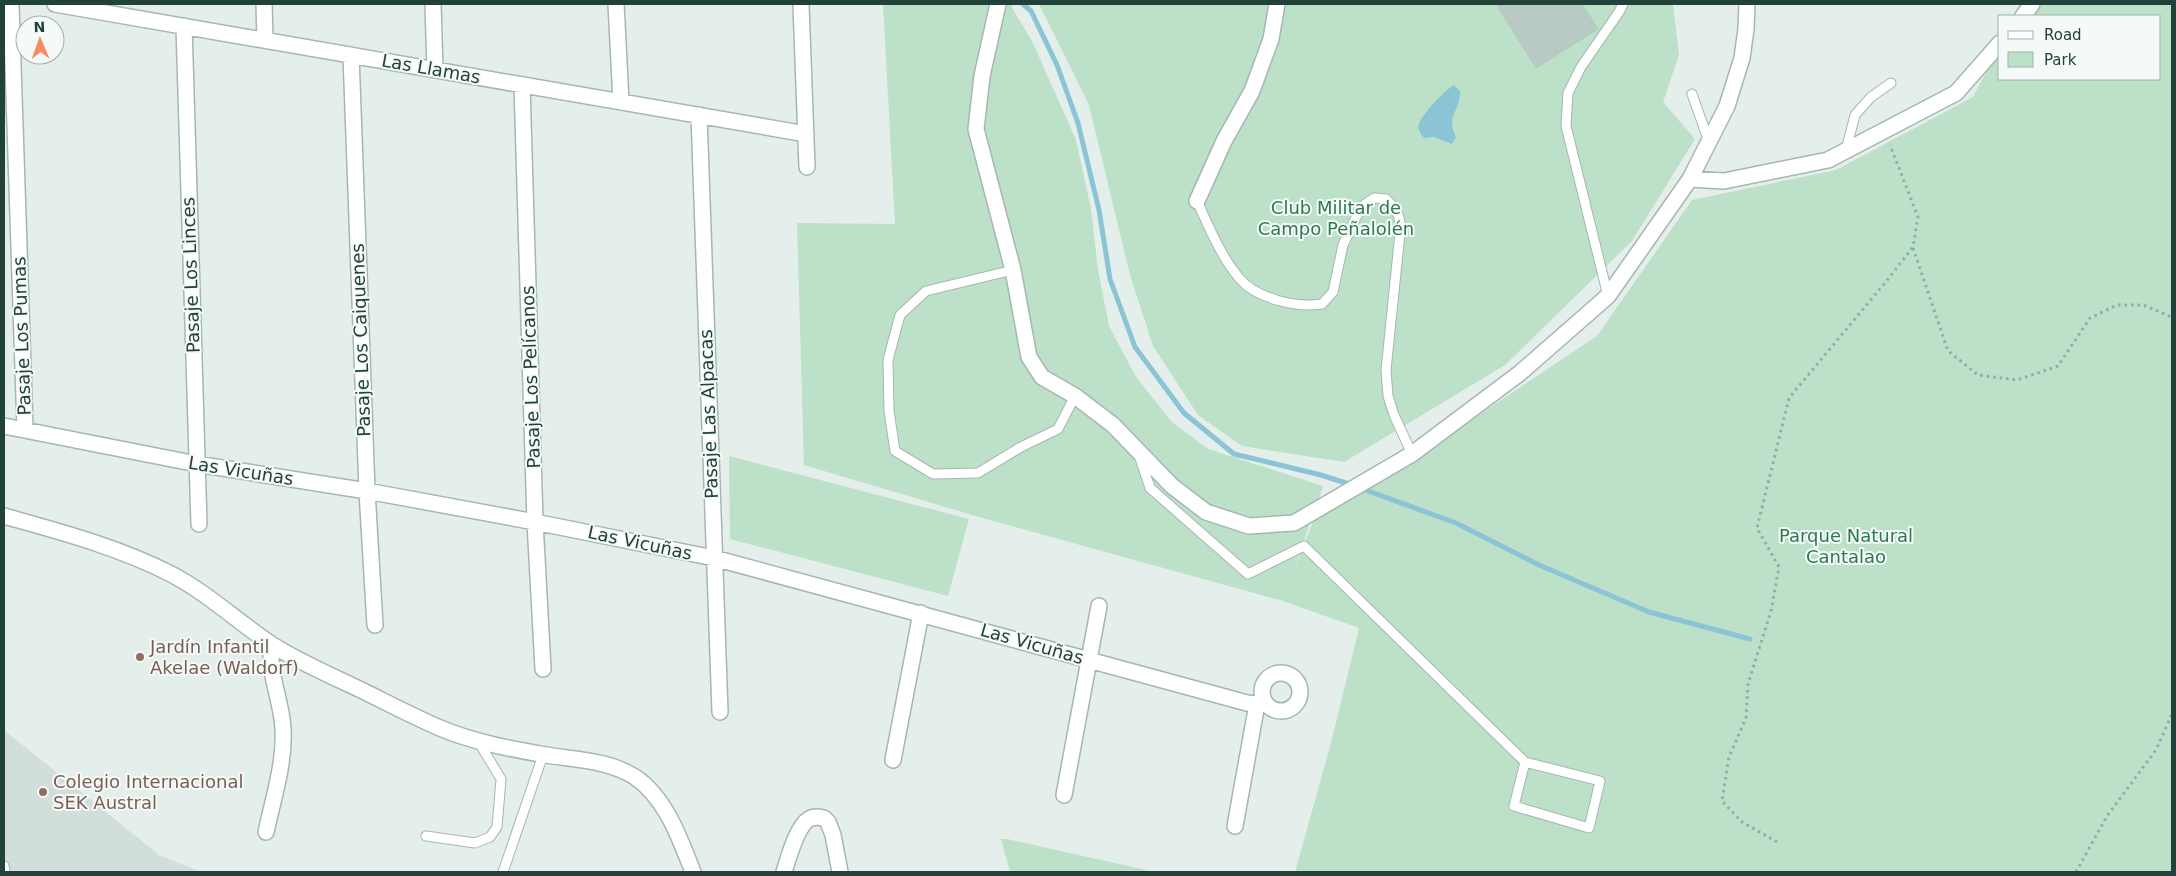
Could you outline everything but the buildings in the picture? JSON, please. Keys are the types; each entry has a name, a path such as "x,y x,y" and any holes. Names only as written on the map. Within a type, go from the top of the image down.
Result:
{"street":[{"name":"Pasaje Los Pumas","path":"11,4 25,429"},
{"name":"Las Llamas","path":"55,4 96,7 184,26 806,134"},
{"path":"264,4 265,40"},
{"path":"433,4 435,70"},
{"path":"616,4 621,102"},
{"path":"1197,201 1224,141 1252,91 1271,39 1277,4"},
{"path":"997,7 982,76 976,129 1013,270 1028,357 1042,377 1075,396 1113,425 1172,486 1206,512 1249,526 1294,523 1412,454 1520,373 1608,296 1690,180 1710,142 1727,106 1742,58 1747,4"},
{"path":"2024,15 2032,4"},
{"path":"801,5 807,167"},
{"name":"Pasaje Los Linces","path":"184,26 199,524"},
{"path":"1690,180 1724,181 1828,160 1956,92 1998,45"},
{"name":"Pasaje Los Caiquenes","path":"351,55 367,491 375,625"},
{"name":"Pasaje Los Pelícanos","path":"522,85 542,668"},
{"name":"Pasaje Las Alpacas","path":"699,115 720,712"},
{"name":"Las Vicuñas","path":"4,426 197,464 367,491 536,522 714,558 1089,659 1261,703 1235,826"},
{"path":"4,516 100,543 150,564 202,593 272,645 298,660 440,728 510,748 619,768 647,786 656,796 680,838 693,872"},
{"path":"1064,795 1099,606"},
{"path":"893,760 921,613"},
{"path":"266,832 282,760 284,740 282,716 271,662 272,645"},
{"path":"784,872 798,835 807,820 815,817 824,818 831,828 840,872"}],"lane":[{"path":"1608,296 1566,126 1568,93 1581,67 1620,12 1623,4"},
{"path":"1846,150 1855,115 1871,97 1891,84"},
{"path":"1692,94 1710,142"},
{"path":"1197,201 1218,244 1241,280 1266,297 1309,306 1322,304 1334,292 1343,245 1361,207 1374,198 1386,199 1395,208 1401,219 1400,242 1386,370 1388,396 1394,415 1412,454"},
{"path":"1013,270 962,284 926,291 900,314 888,360 889,411 895,451 932,474 978,473 1021,447 1058,429 1075,396"},
{"path":"1139,452 1150,488 1248,574 1304,546 1525,762 1600,781 1589,828 1514,806 1525,762"},
{"path":"426,836 475,843 490,837 496,826 501,780 478,740"},
{"path":"503,872 543,755"},
{"path":"4,866 5,872"}],"path":[{"path":"1777,842 1742,822 1722,801 1729,757 1746,718 1748,684 1770,612 1779,567 1757,528 1789,398 1890,278 1913,247 1918,217 1883,131"},
{"path":"1913,247 1948,351 1978,375 2017,380 2058,366 2090,318 2117,305 2143,305 2172,317"},
{"path":"2076,872 2108,816 2156,750 2172,714"}],"shaded area":[{"name":"Colegio Internacional SEK Austral","path":"4,730 159,855 201,872 4,872"}],"green space":[{"name":"Parque Natural Cantalao","path":"883,4 1013,4 1012,8 1032,41 1076,140 1091,209 1098,270 1109,326 1136,377 1172,422 1208,449 1323,486 1293,573 1314,519 1392,473 1597,336 1692,200 1836,170 1973,97 1998,50 1998,80 2161,80 2161,15 2016,15 2021,4 2172,4 2172,872 1295,872 1331,743 1359,628 1283,601 979,517 804,465 797,223 895,224"},
{"name":"Club Militar de Campo Peñalolén","path":"1039,4 1673,4 1679,55 1663,102 1695,139 1632,241 1505,365 1344,462 1242,446 1198,415 1153,346 1130,275 1089,105"},
{"path":"729,456 969,519 948,596 730,539"},
{"path":"1001,839 1007,839 1155,872 1010,872"}],"water":[{"path":"1454,85 1460,91 1460,98 1452,123 1456,137 1452,144 1434,137 1424,138 1419,124 1424,114"}],"waterway":[{"path":"1023,4 1031,11 1057,65 1078,123 1099,210 1110,279 1135,347 1184,413 1234,454 1321,475 1352,485"},
{"path":"1360,488 1456,523 1539,565 1649,612 1750,639"}],"place":[{"name":"Jardín Infantil Akelae (Waldorf)","path":"140,657"},
{"name":"Colegio Internacional SEK Austral","path":"43,792"}]}
